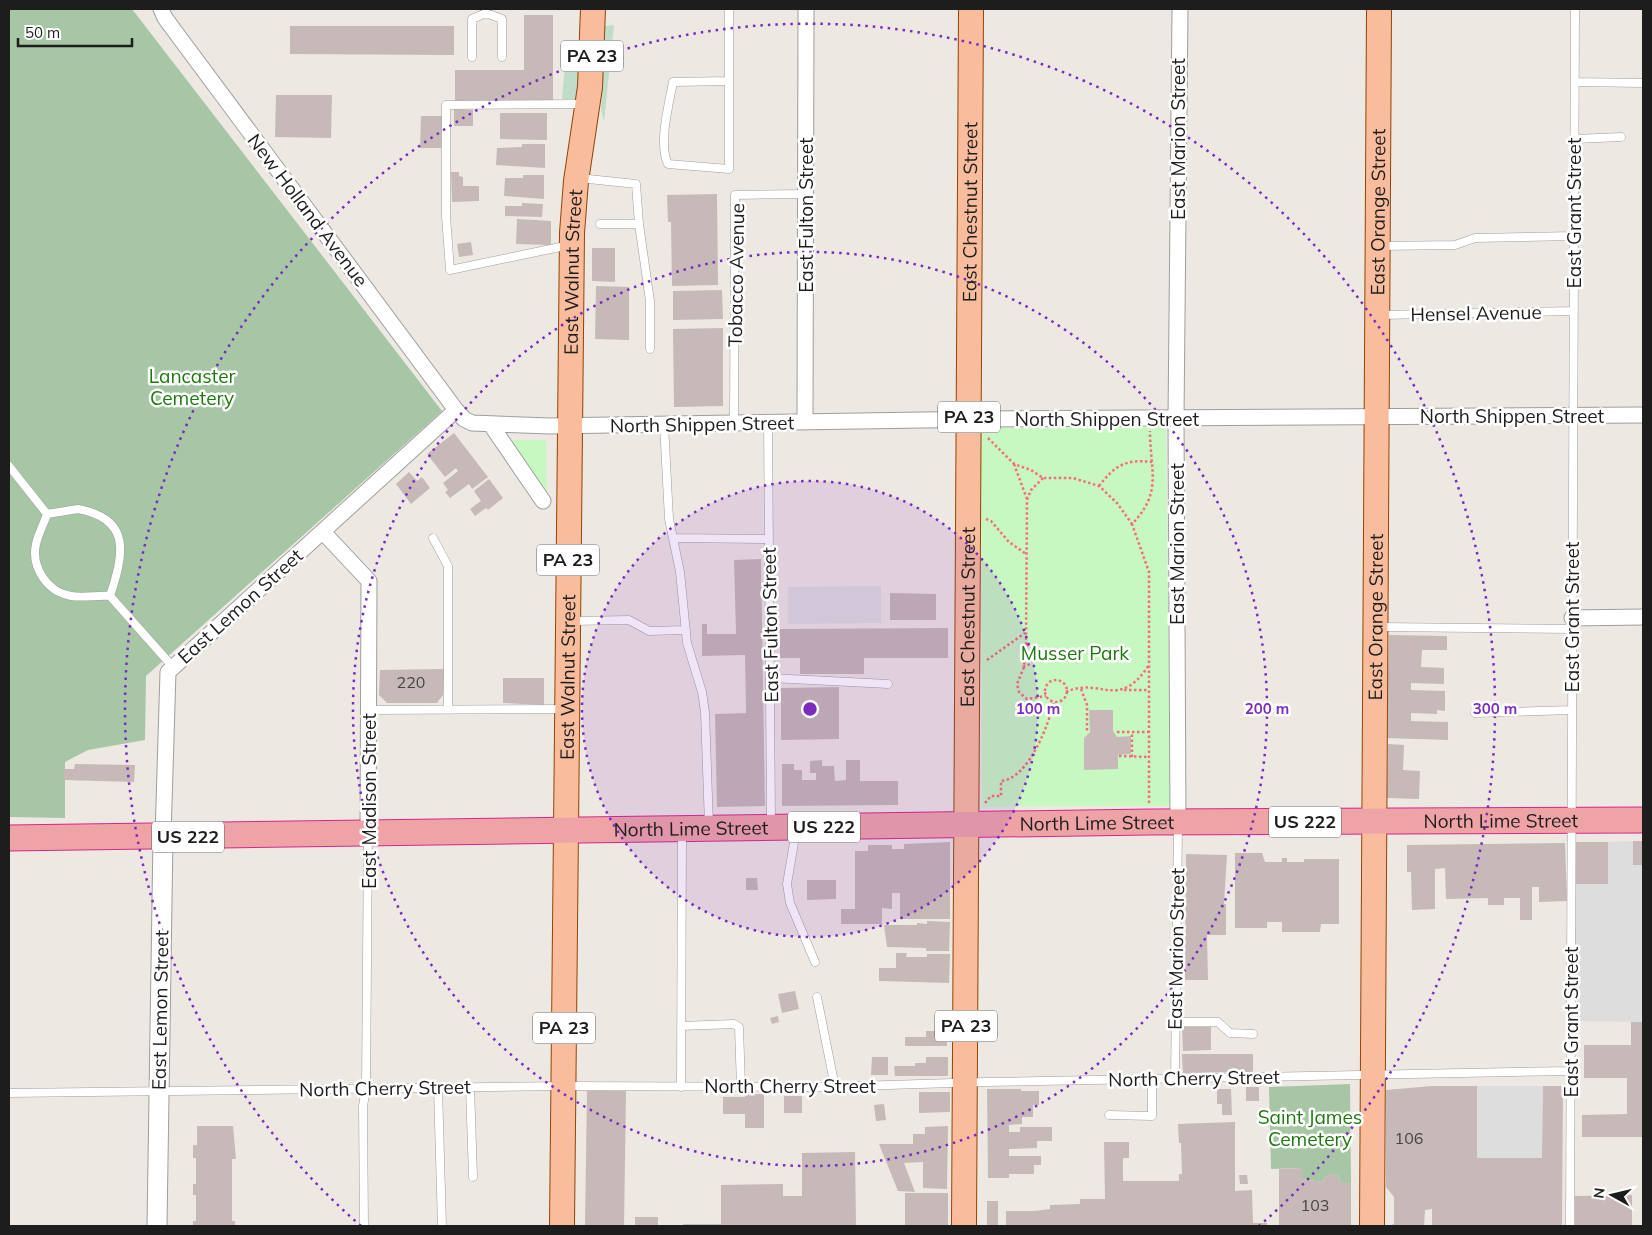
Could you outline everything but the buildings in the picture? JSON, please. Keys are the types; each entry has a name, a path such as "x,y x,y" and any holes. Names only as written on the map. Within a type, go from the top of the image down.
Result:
{"highway":[{"name":"North Lime Street","path":"9,838 1150,822 1643,820"}],"main road":[{"name":"East Walnut Street","path":"562,1226 572,245 576,178 589,104 593,9"},
{"name":"East Chestnut Street","path":"964,1226 971,9"},
{"name":"East Orange Street","path":"1372,1226 1379,9"}],"street":[{"name":"New Holland Avenue","path":"161,9 165,18 456,410"},
{"name":"East Fulton Street","path":"805,422 806,9"},
{"name":"East Marion Street","path":"1178,822 1176,419 1180,9"},
{"name":"North Shippen Street","path":"456,410 467,422 491,425 569,426 969,420 1643,416"},
{"name":"East Lemon Street","path":"157,1226 168,672 456,410"},
{"path":"491,425 543,502"},
{"name":"East Madison Street","path":"323,532 369,581 368,834"},
{"path":"1572,624 1643,617"}],"lane":[{"path":"729,9 729,81 729,168 668,164 664,156 665,139 673,82 729,81"},
{"name":"East Grant Street","path":"1570,1226 1573,416 1574,311 1578,289 1574,236 1575,9"},
{"path":"472,57 472,19 486,11 502,19 502,57"},
{"path":"1575,82 1643,83"},
{"path":"572,245 450,270 446,216 446,104 589,104"},
{"path":"1575,138 1621,137"},
{"path":"576,178 636,184 639,224 650,301 650,349"},
{"name":"Tobacco Avenue","path":"734,423 735,195 806,194"},
{"path":"600,224 639,224"},
{"path":"1378,246 1455,245 1475,238 1574,236"},
{"name":"Hensel Avenue","path":"1377,315 1574,311"},
{"name":"East Fulton Street","path":"768,422 772,827"},
{"path":"664,424 669,512 680,572 686,630 705,712 709,828"},
{"path":"9,466 47,514"},
{"path":"47,514 78,510 92,512 105,519 115,529 121,543 122,558 110,596"},
{"path":"47,514 36,543 35,557 38,571 46,582 57,591 71,596 110,596 173,667"},
{"path":"433,538 448,566 448,710"},
{"path":"673,538 769,539"},
{"path":"567,622 629,620 649,631 686,630"},
{"path":"1376,627 1572,624"},
{"path":"771,678 888,684"},
{"path":"369,710 566,709"},
{"path":"1475,713 1572,710"},
{"name":"East Marion Street","path":"1175,1079 1178,822"},
{"path":"797,827 787,884 790,902 815,962"},
{"path":"681,1087 682,829"},
{"name":"East Madison Street","path":"364,1226 363,1106 366,1088 368,834"},
{"path":"817,997 836,1087"},
{"path":"1176,1022 1218,1022 1230,1033 1253,1034"},
{"path":"681,1026 734,1024 739,1027 741,1087"},
{"name":"North Cherry Street","path":"9,1093 563,1086 836,1087 1570,1071"},
{"path":"1109,1115 1152,1116 1152,1079"},
{"path":"438,1088 442,1226"},
{"path":"470,1088 473,1177"}],"path":[{"path":"1132,524 1145,511 1152,497 1152,419"},
{"path":"969,420 1014,464 1031,470 1043,478 1073,478 1099,486 1117,504 1132,524 1149,572 1148,757 1150,822"},
{"path":"1099,486 1113,470 1123,463 1152,462"},
{"path":"1014,464 1027,500"},
{"path":"1043,478 1031,490 1027,500 1026,644 1023,668 1017,684 1021,696 1032,699 1046,696 1054,701 1063,699 1066,692 1063,683 1054,680 1046,686 1046,696"},
{"path":"968,512 991,521 1003,536 1026,554"},
{"path":"967,670 991,658 1025,633"},
{"path":"1023,668 1030,664 1035,656 1034,650 1026,644"},
{"path":"1121,690 1135,682 1149,664"},
{"path":"1066,692 1082,689 1148,690"},
{"path":"1082,689 1087,705 1087,732"},
{"path":"966,825 991,796 1001,796 1001,781 1012,779 1021,770 1037,746 1054,701"},
{"path":"1117,732 1148,732"},
{"path":"1132,732 1132,757"},
{"path":"1119,756 1148,757"}],"green space":[{"name":"Lancaster Cemetery","path":"9,9 132,9 442,411 146,676 145,740 88,750 65,762 65,818 9,817"},
{"path":"614,25 604,122 601,110 604,26"},
{"path":"581,42 578,99 562,99 564,74"},
{"name":"Musser Park","path":"1166,425 1170,806 982,807 981,428"},
{"path":"509,440 546,440 547,495"},
{"name":"Saint James Cemetery","path":"1350,1084 1351,1183 1341,1183 1338,1176 1332,1174 1325,1177 1323,1182 1302,1179 1301,1168 1271,1169 1269,1087"}],"shaded area":[{"path":"881,586 881,623 788,624 788,587"},
{"path":"1633,841 1633,865 1643,865 1643,1022 1575,1021 1575,884 1608,884 1608,842"},
{"path":"1477,1086 1543,1086 1542,1158 1477,1158"}]}
